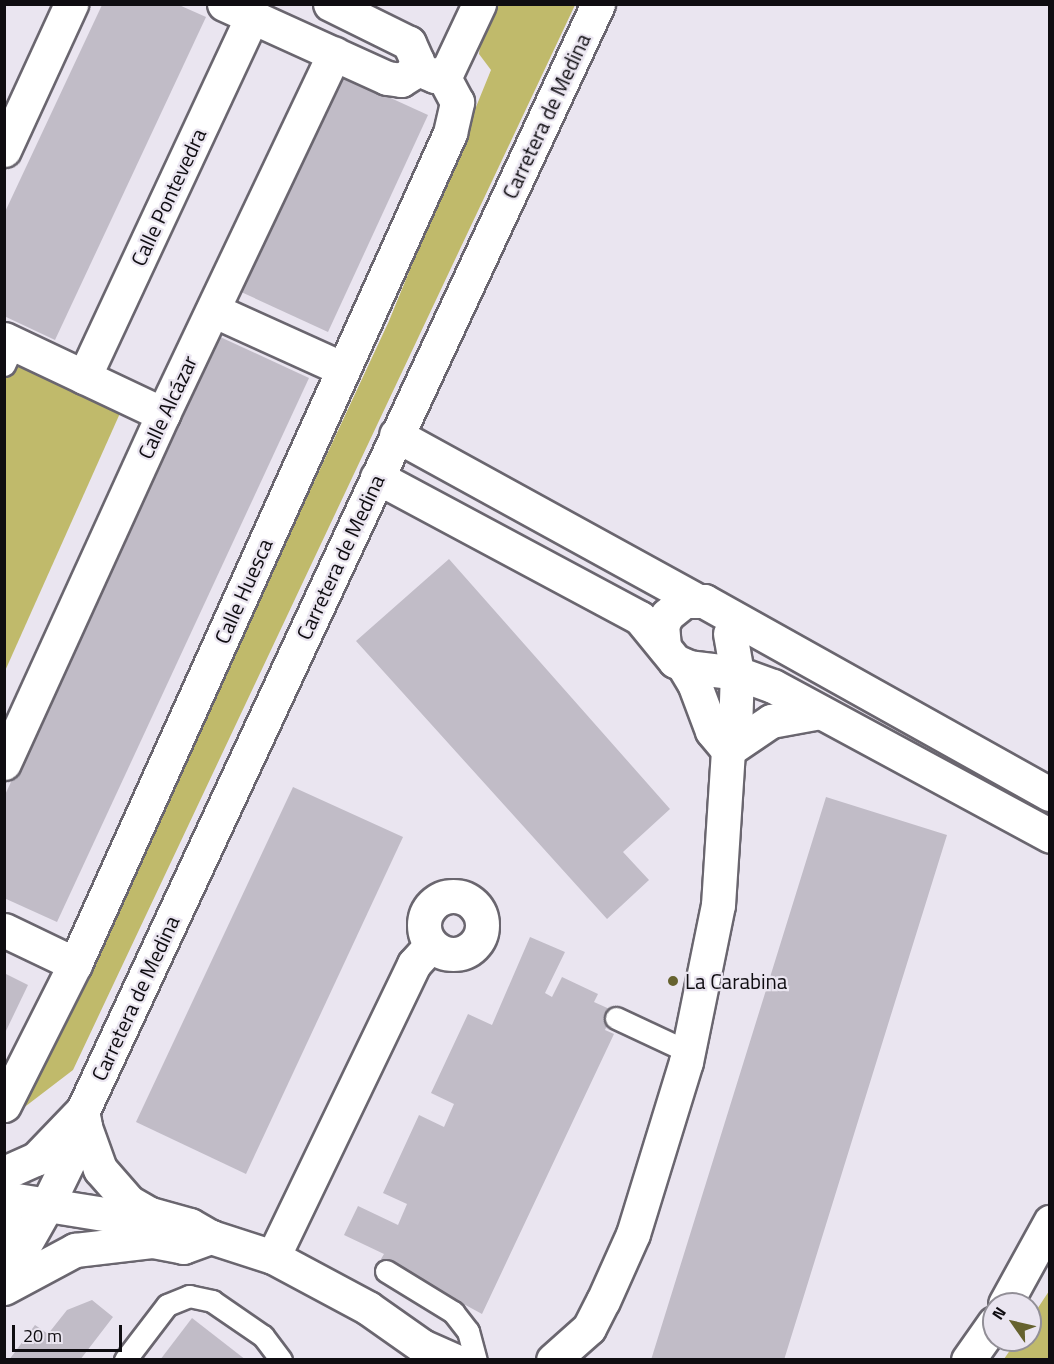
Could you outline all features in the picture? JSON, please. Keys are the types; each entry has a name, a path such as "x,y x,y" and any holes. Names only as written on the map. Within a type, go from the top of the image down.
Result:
{"street":[{"path":"4,150 71,4"},
{"name":"Calle Huesca","path":"4,1105 75,964 456,118 452,87 429,71 409,43 330,4"},
{"path":"238,11 394,81 453,64 479,4"},
{"name":"Carretera de Medina","path":"6,1281 48,1205 84,1118 396,435 598,4"},
{"name":"Calle Pontevedra","path":"84,377 238,11"},
{"name":"Calle Alcázar","path":"4,763 163,414 334,54"},
{"path":"213,309 344,369"},
{"path":"8,349 84,377 163,414"},
{"path":"396,435 715,614 1050,794"},
{"path":"377,477 640,618 681,660 737,673 773,686 1050,836"},
{"path":"681,660 716,661 728,644 715,614 684,601 667,615 662,625 681,660 694,683 712,731 728,750"},
{"path":"553,1359 589,1328 633,1234 689,1052 718,905 728,750 735,729 737,673 715,614"},
{"path":"728,750 771,721 820,712"},
{"path":"4,930 75,964"},
{"path":"273,1257 414,964 431,945"},
{"path":"4,1173 36,1160 84,1118 100,1169 111,1185 150,1214 190,1225 211,1237 273,1257 368,1308 424,1353 453,1359"},
{"path":"4,1198 123,1217 150,1214"},
{"path":"4,1217 12,1240 6,1281"},
{"path":"1012,1292 1050,1222"},
{"path":"6,1281 75,1250 153,1241 183,1247 211,1237"},
{"path":"584,1359 598,1332 603,1301"},
{"path":"968,1359 982,1340"}],"lane":[{"path":"616,1018 689,1052"},
{"path":"386,1271 453,1312 468,1331 476,1359"},
{"path":"125,1359 167,1305 189,1296 212,1301 272,1344 281,1359"}],"shaded area":[{"path":"495,5 575,5 73,1070 22,1109 389,321 491,70 479,54 481,36"},
{"path":"5,359 121,411 5,671"},
{"path":"1049,1291 1049,1359 1004,1359 1009,1352 1042,1352 1042,1302"}],"building":[{"path":"102,5 179,5 206,17 55,340 4,316 4,214"},
{"path":"338,74 428,115 328,332 239,291"},
{"path":"218,336 309,378 57,922 4,898 4,797"},
{"path":"449,559 670,809 623,852 649,880 607,919 356,641"},
{"path":"293,787 403,837 246,1174 136,1122"},
{"path":"826,797 947,835 784,1360 651,1360"},
{"path":"530,937 565,952 545,993 552,997 562,977 598,994 594,1002 614,1011 605,1030 614,1034 482,1314 381,1259 384,1254 344,1235 358,1206 398,1225 407,1204 383,1193 419,1115 444,1127 454,1104 431,1093 468,1014 492,1025"},
{"path":"4,973 28,985 4,1035"},
{"path":"92,1300 113,1317 80,1360 9,1360 35,1325 48,1334 67,1310"},
{"path":"192,1318 246,1360 160,1360"}],"place":[{"name":"La Carabina","path":"673,981"}]}
